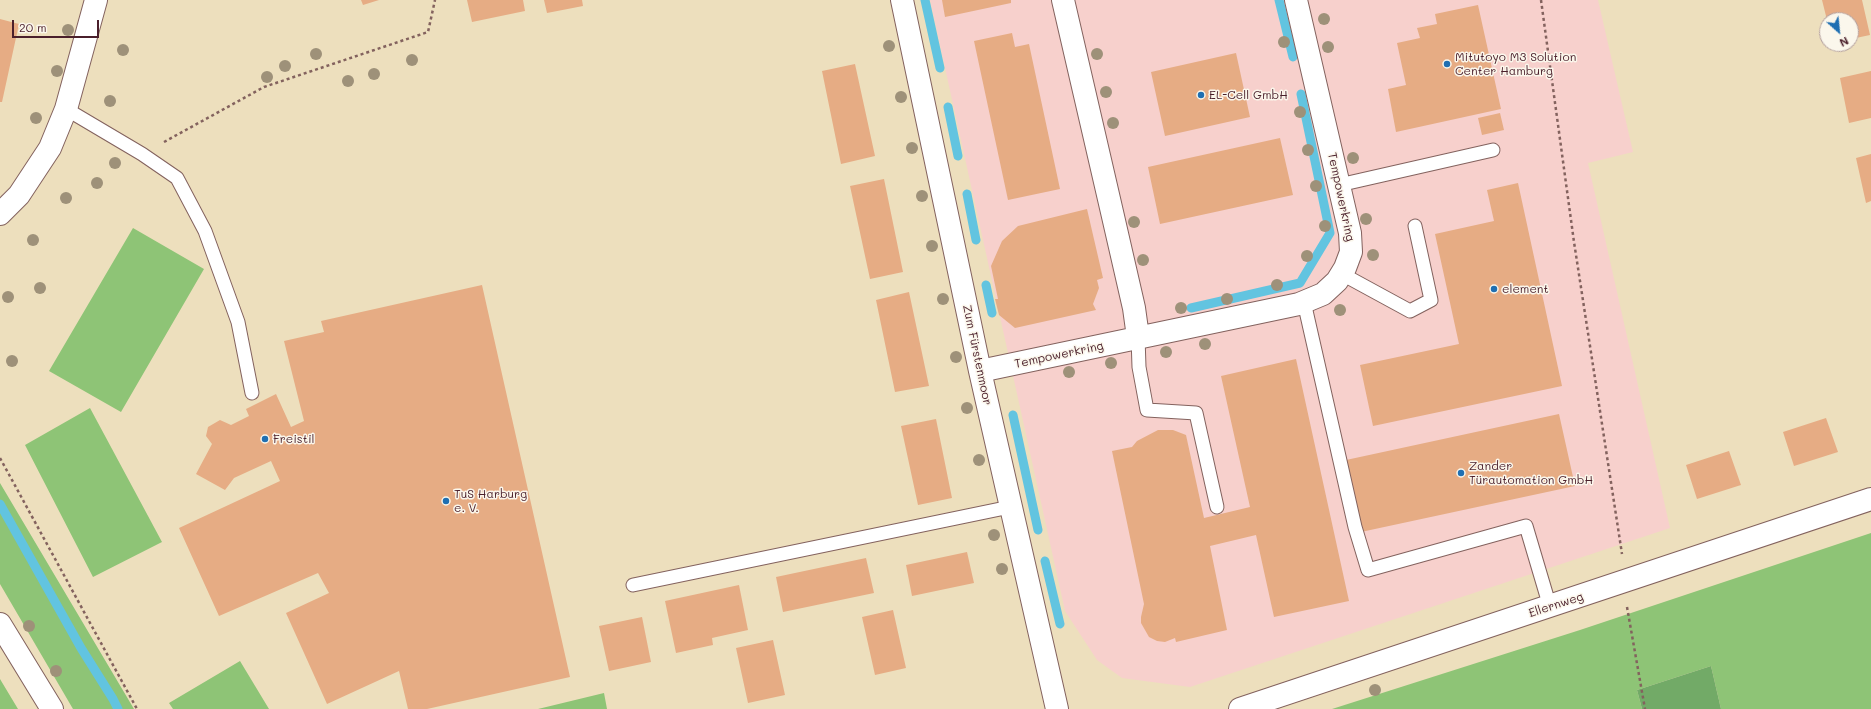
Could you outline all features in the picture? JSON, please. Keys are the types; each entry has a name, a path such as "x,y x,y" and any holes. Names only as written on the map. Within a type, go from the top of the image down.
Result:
{"street":[{"path":"0,214 19,195 50,148 66,109 96,0"},
{"name":"Zum Fürstenmoor","path":"902,0 980,371 1057,709"},
{"path":"1062,0 1134,308 1138,338"},
{"name":"Tempowerkring","path":"980,371 1304,302 1323,294 1332,287 1342,274 1348,260 1351,243 1296,0"},
{"name":"Ellernweg","path":"1240,709 1626,582 1871,499"},
{"path":"0,624 52,709"}],"lane":[{"path":"66,109 142,154 177,178 205,231 238,322 252,393"},
{"path":"1339,185 1493,150"},
{"path":"1342,274 1410,311 1431,300 1415,226"},
{"path":"1304,302 1355,527 1368,570 1526,526 1550,607"},
{"path":"1138,338 1139,367 1147,410 1196,413 1217,507"},
{"path":"633,585 1010,507"}],"path":[{"path":"142,154 264,87 428,32 435,0"},
{"path":"1541,0 1574,242 1626,582 1627,607 1645,709"},
{"path":"0,458 137,709"}],"shaded area":[{"path":"930,0 1598,0 1633,152 1588,163 1670,528 1190,687 1122,678 1097,660 1065,611"}],"green space":[{"path":"133,228 204,269 121,412 49,371"},
{"path":"90,408 162,542 93,577 25,445"},
{"path":"0,483 134,709 73,709 0,584"},
{"path":"1871,533 1871,709 1721,709 1711,666 1637,690 1642,709 1332,709 1580,630"},
{"path":"240,661 269,709 173,709 169,703"},
{"path":"1711,666 1721,709 1642,709 1637,690"},
{"path":"0,679 18,709 0,709"},
{"path":"604,693 607,709 538,709"}],"building":[{"path":"361,0 379,0 363,5"},
{"path":"467,0 523,0 525,11 472,22"},
{"path":"544,0 582,0 583,6 547,13"},
{"path":"942,0 1011,0 1011,3 945,17"},
{"path":"1822,0 1862,0 1870,35 1859,37 1859,12 1825,12"},
{"name":"Mitutoyo M3 Solution Center Hamburg","path":"1478,5 1501,109 1396,132 1388,89 1406,85 1397,43 1420,38 1417,28 1437,24 1435,14"},
{"path":"0,19 19,24 2,102 0,102"},
{"path":"1012,33 1015,47 1029,44 1060,189 1008,200 974,41"},
{"name":"EL-Cell GmbH","path":"1236,53 1250,117 1165,136 1151,72"},
{"path":"855,64 875,156 841,164 822,71"},
{"path":"1871,71 1871,118 1849,123 1840,78"},
{"path":"1500,113 1504,130 1482,135 1478,118"},
{"path":"1280,138 1293,195 1160,224 1148,167"},
{"path":"1871,154 1871,201 1866,203 1856,158"},
{"path":"884,179 903,272 870,279 850,186"},
{"name":"element","path":"1518,183 1562,386 1373,426 1360,365 1459,344 1435,234 1494,221 1487,190"},
{"path":"1087,209 1103,278 1097,280 1099,288 1093,304 1096,310 1015,328 999,315 995,299 998,299 991,266 1002,241 1018,226"},
{"name":"TuS Harburg e. V.","path":"482,285 570,677 427,709 408,709 399,671 327,704 286,613 329,593 318,573 219,616 179,528 280,481 271,461 234,478 225,490 196,474 212,444 206,436 208,427 220,420 231,425 249,416 246,409 276,394 291,427 304,421 284,341 324,332 321,321"},
{"path":"909,292 929,386 895,392 876,300"},
{"path":"1296,359 1349,601 1274,617 1256,535 1210,546 1227,630 1176,642 1175,638 1165,642 1157,641 1149,637 1141,623 1144,604 1112,451 1132,447 1137,441 1158,430 1173,430 1186,435 1204,518 1250,507 1221,376"},
{"name":"Zander Türautomation GmbH","path":"1559,414 1575,486 1361,532 1346,460"},
{"path":"1826,418 1838,452 1794,466 1783,432"},
{"path":"936,419 952,498 918,505 901,426"},
{"path":"1729,451 1741,485 1697,499 1686,465"},
{"path":"967,552 974,583 912,596 906,565"},
{"path":"866,558 874,593 783,612 776,577"},
{"path":"739,585 748,630 712,638 713,645 676,653 665,601"},
{"path":"893,610 906,668 875,675 862,617"},
{"path":"642,617 651,662 609,671 599,626"},
{"path":"773,640 785,695 748,703 736,648"}],"waterway":[{"path":"925,0 940,68"},
{"path":"1279,0 1293,57"},
{"path":"1191,308 1300,283 1330,233 1301,94"},
{"path":"948,107 958,156"},
{"path":"967,194 976,240"},
{"path":"986,285 992,313"},
{"path":"1013,415 1038,530"},
{"path":"0,504 81,648 118,709"},
{"path":"1045,561 1060,624"}],"place":[{"name":"Mitutoyo M3 Solution Center Hamburg","path":"1447,64"},
{"name":"EL-Cell GmbH","path":"1201,95"},
{"name":"element","path":"1494,289"},
{"name":"Freistil","path":"265,439"},
{"name":"Zander Türautomation GmbH","path":"1461,473"},
{"name":"TuS Harburg e. V.","path":"446,501"}]}
